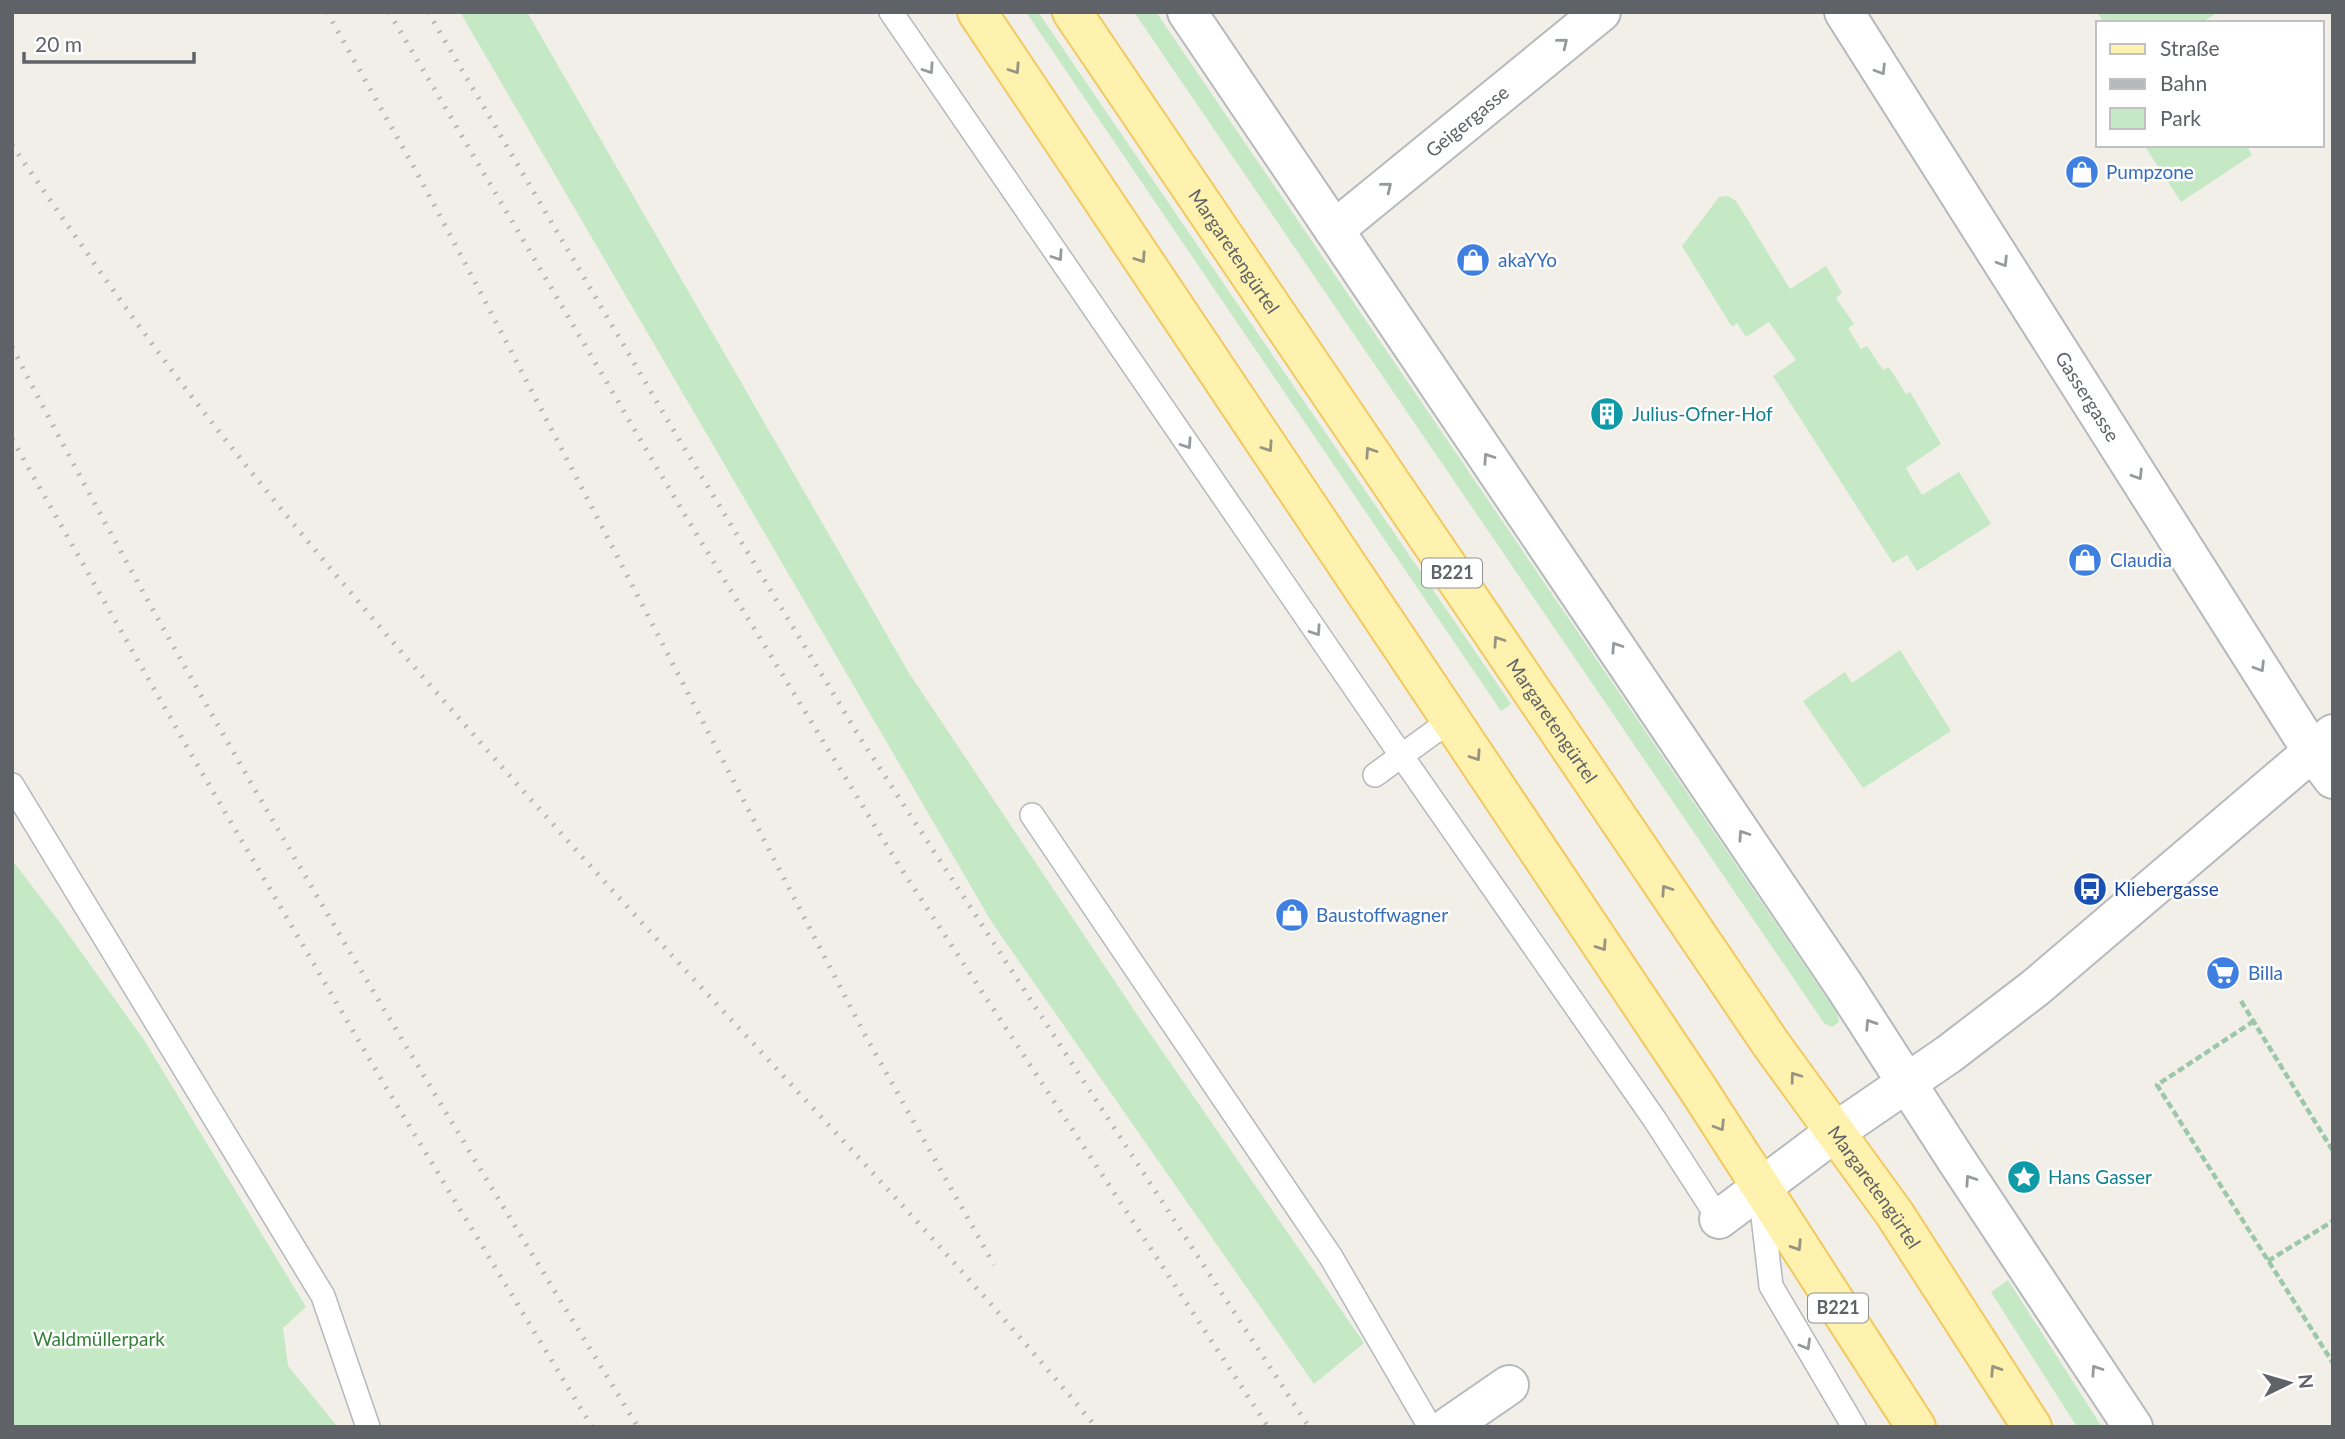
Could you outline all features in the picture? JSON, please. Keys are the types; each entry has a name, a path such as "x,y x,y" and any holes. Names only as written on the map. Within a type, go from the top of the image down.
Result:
{"main road":[{"name":"B221","path":"976,12 1698,1089 1916,1427"},
{"name":"Margaretengürtel","path":"1072,12 1763,1033 1894,1213 2032,1427"}],"street":[{"path":"1187,12 1908,1081 1957,1161 2133,1427"},
{"name":"Geigergasse","path":"1334,230 1601,12"},
{"name":"Gassergasse","path":"1844,12 2326,755"},
{"path":"1719,1219 1835,1132 1950,1054 2326,755"},
{"path":"1448,1427 1509,1385"}],"lane":[{"path":"891,12 1655,1120 1719,1219"},
{"path":"1374,775 1452,719"},
{"path":"12,785 323,1296 368,1427"},
{"path":"1032,816 1331,1257 1430,1427"},
{"path":"1760,1189 1772,1286 1854,1427"}],"path":[{"path":"2213,959 2223,973"},
{"path":"2241,1002 2333,1151"},
{"path":"2253,1021 2157,1085 2333,1363"},
{"path":"2268,1261 2333,1221"}],"green space":[{"path":"460,12 527,12 909,673 1142,1022 1364,1343 1314,1384 993,924"},
{"path":"1026,12 1038,12 1511,704 1501,711"},
{"path":"1134,12 1156,12 1837,1013 1839,1022 1832,1027 1824,1023"},
{"path":"2097,12 2218,12 2204,21 2103,21"},
{"path":"2145,147 2247,147 2252,155 2181,202"},
{"path":"1728,196 1736,201 1790,289 1826,266 1842,293 1836,298 1854,324 1848,328 1861,349 1867,346 1883,370 1889,367 1906,394 1910,392 1941,444 1906,468 1922,495 1959,472 1991,524 1917,571 1907,555 1893,563 1773,376 1796,360 1769,322 1746,337 1737,323 1732,327 1682,246 1719,197"},
{"path":"1900,650 1951,731 1863,788 1803,701 1845,672 1852,683"},
{"name":"Waldmüllerpark","path":"12,860 144,1040 306,1307 283,1328 288,1366 338,1427 12,1427"},
{"path":"2008,1280 2102,1427 2077,1427 1991,1292"}],"railway":[{"path":"327,12 484,299 865,1035 994,1265"},
{"path":"389,12 683,512 900,867 1268,1427"},
{"path":"428,12 674,431 862,741 1309,1427"},
{"path":"12,145 175,374 336,575 527,796 904,1207 1096,1427"},
{"path":"12,347 160,622 315,893 638,1427"},
{"path":"12,439 191,754 387,1089 592,1427"}],"place":[{"name":"Pumpzone","path":"2082,172"},
{"name":"akaYYo","path":"1473,260"},
{"name":"Julius-Ofner-Hof","path":"1607,414"},
{"name":"Claudia","path":"2085,560"},
{"name":"Kliebergasse","path":"2090,889"},
{"name":"Baustoffwagner","path":"1292,915"},
{"name":"Billa","path":"2223,973"},
{"name":"Hans Gasser","path":"2024,1177"}]}
